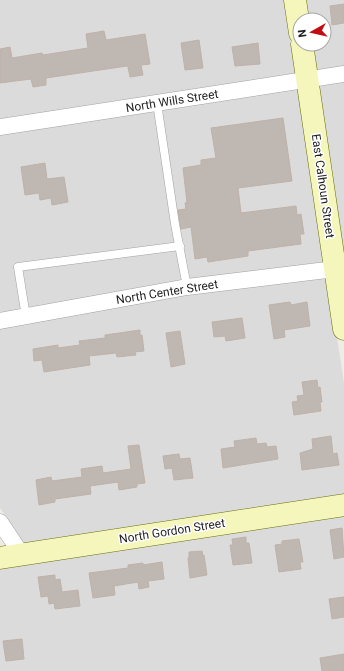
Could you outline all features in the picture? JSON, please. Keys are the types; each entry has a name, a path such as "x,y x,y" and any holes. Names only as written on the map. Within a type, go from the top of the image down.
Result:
{"street":[{"path":"295,0 297,12"},
{"name":"East Calhoun Street","path":"303,52 344,329"},
{"name":"North Wills Street","path":"0,127 344,74"},
{"name":"North Center Street","path":"0,321 186,287 335,268"},
{"name":"North Gordon Street","path":"0,558 344,504"},
{"path":"0,522 22,555"}],"lane":[{"path":"157,103 186,287"},
{"path":"26,317 18,267 180,246"}],"shaded area":[{"path":"0,0 287,0 292,34 292,52 295,52 298,74 0,120"},
{"path":"303,0 344,0 344,67 314,71 311,52 332,52 332,12 305,12"},
{"path":"344,81 344,274 316,86"},
{"path":"300,88 326,262 0,314 0,134"},
{"path":"328,277 344,384 344,497 26,547 0,508 0,328 188,294"},
{"path":"344,512 344,671 0,671 0,565"}],"building":[{"path":"344,4 344,23 332,25 332,12 331,12 330,6"},
{"path":"104,31 106,40 145,34 150,64 141,65 143,75 130,77 127,66 46,78 46,85 33,87 31,79 0,83 0,49 10,47 12,58 88,48 86,34"},
{"path":"199,40 203,68 185,70 181,43"},
{"path":"258,43 260,64 235,66 232,47"},
{"path":"283,118 292,181 238,188 241,213 296,206 297,215 301,214 304,234 300,234 301,244 248,251 248,256 208,262 207,257 195,259 191,227 181,229 178,210 186,209 185,203 187,202 183,168 201,165 201,160 216,158 211,128"},
{"path":"45,163 47,179 64,177 68,202 52,205 51,198 40,200 39,193 25,195 21,167"},
{"path":"290,302 291,305 307,302 310,326 284,330 285,337 274,339 269,305"},
{"path":"242,318 245,338 226,341 225,336 214,337 212,322"},
{"path":"140,330 144,351 135,352 136,355 117,357 116,353 89,356 90,365 44,372 42,360 34,361 33,349 58,345 58,348 80,345 79,341 105,338 105,335"},
{"path":"180,331 185,364 171,367 166,333"},
{"path":"317,380 318,388 320,387 322,402 320,402 321,411 294,415 292,402 298,401 297,396 304,395 302,382"},
{"path":"331,436 333,454 337,453 339,465 302,470 300,453 313,449 312,439"},
{"path":"256,438 257,444 266,443 267,447 276,446 278,459 223,468 221,449 235,447 234,441"},
{"path":"139,445 145,483 137,484 137,487 119,490 118,482 90,486 91,494 55,499 55,502 39,505 36,480 51,477 52,481 82,477 81,469 102,466 103,473 131,469 128,446"},
{"path":"179,454 180,459 190,458 193,478 174,480 172,468 165,469 163,456"},
{"path":"342,528 344,557 334,559 330,530"},
{"path":"246,537 246,543 249,543 252,563 233,565 230,545 233,545 232,539"},
{"path":"299,539 303,562 300,562 301,569 279,572 275,545 282,544 282,541"},
{"path":"202,551 207,575 190,578 188,558 189,552"},
{"path":"162,562 164,579 148,581 149,587 139,589 138,582 114,586 115,595 93,598 89,573 128,568 128,565 143,563 143,565"},
{"path":"55,575 55,580 60,579 62,592 78,590 80,606 55,609 54,603 49,604 48,596 41,597 38,577"},
{"path":"344,597 344,617 332,619 329,599"},
{"path":"22,639 24,659 6,661 3,641"},
{"path":"344,654 344,671 322,671 320,658"}]}
